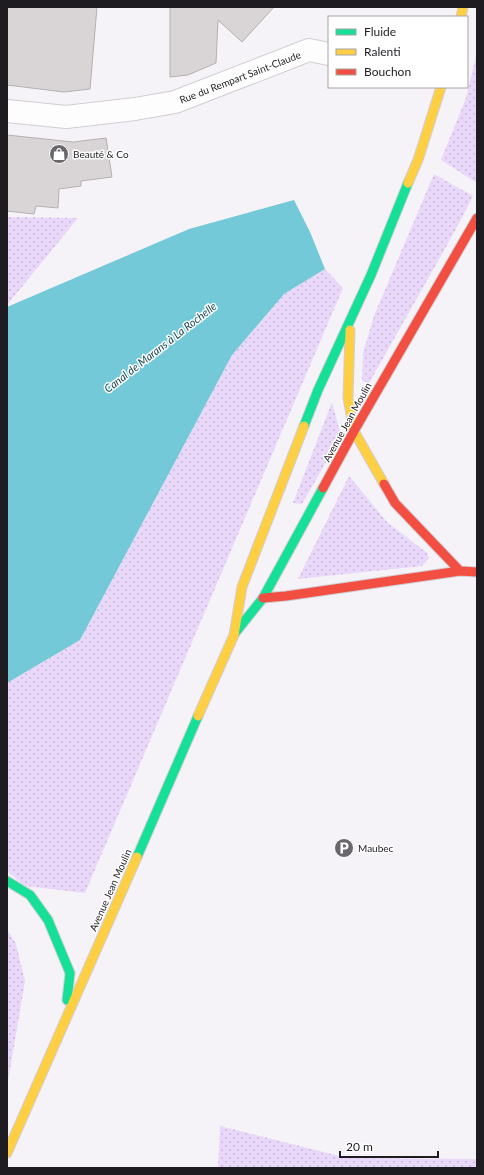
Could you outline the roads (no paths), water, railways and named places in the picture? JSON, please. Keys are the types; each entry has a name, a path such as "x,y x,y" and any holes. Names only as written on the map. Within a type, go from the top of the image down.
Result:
{"main road":[{"name":"Avenue Jean Moulin","path":"7,1153 234,635 242,587 318,390 371,274 418,160 441,88"},
{"name":"Avenue Jean Moulin","path":"234,635 263,598 354,431 477,218"},
{"path":"350,320 348,398 354,431 395,503 460,571"},
{"path":"263,598 460,571 477,572"},
{"path":"7,881 30,895 48,920 70,973 66,1017"}],"street":[{"name":"Rue du Rempart Saint-Claude","path":"7,111 66,117 135,109 175,102 309,50 328,54"}],"water":[{"name":"Canal de Marans à La Rochelle","path":"294,200 310,232 325,269 284,294 232,355 80,640 7,683 7,307 189,229"}],"place":[{"name":"Beauté & Co","path":"59,154"},
{"name":"Maubec","path":"344,848"}]}
